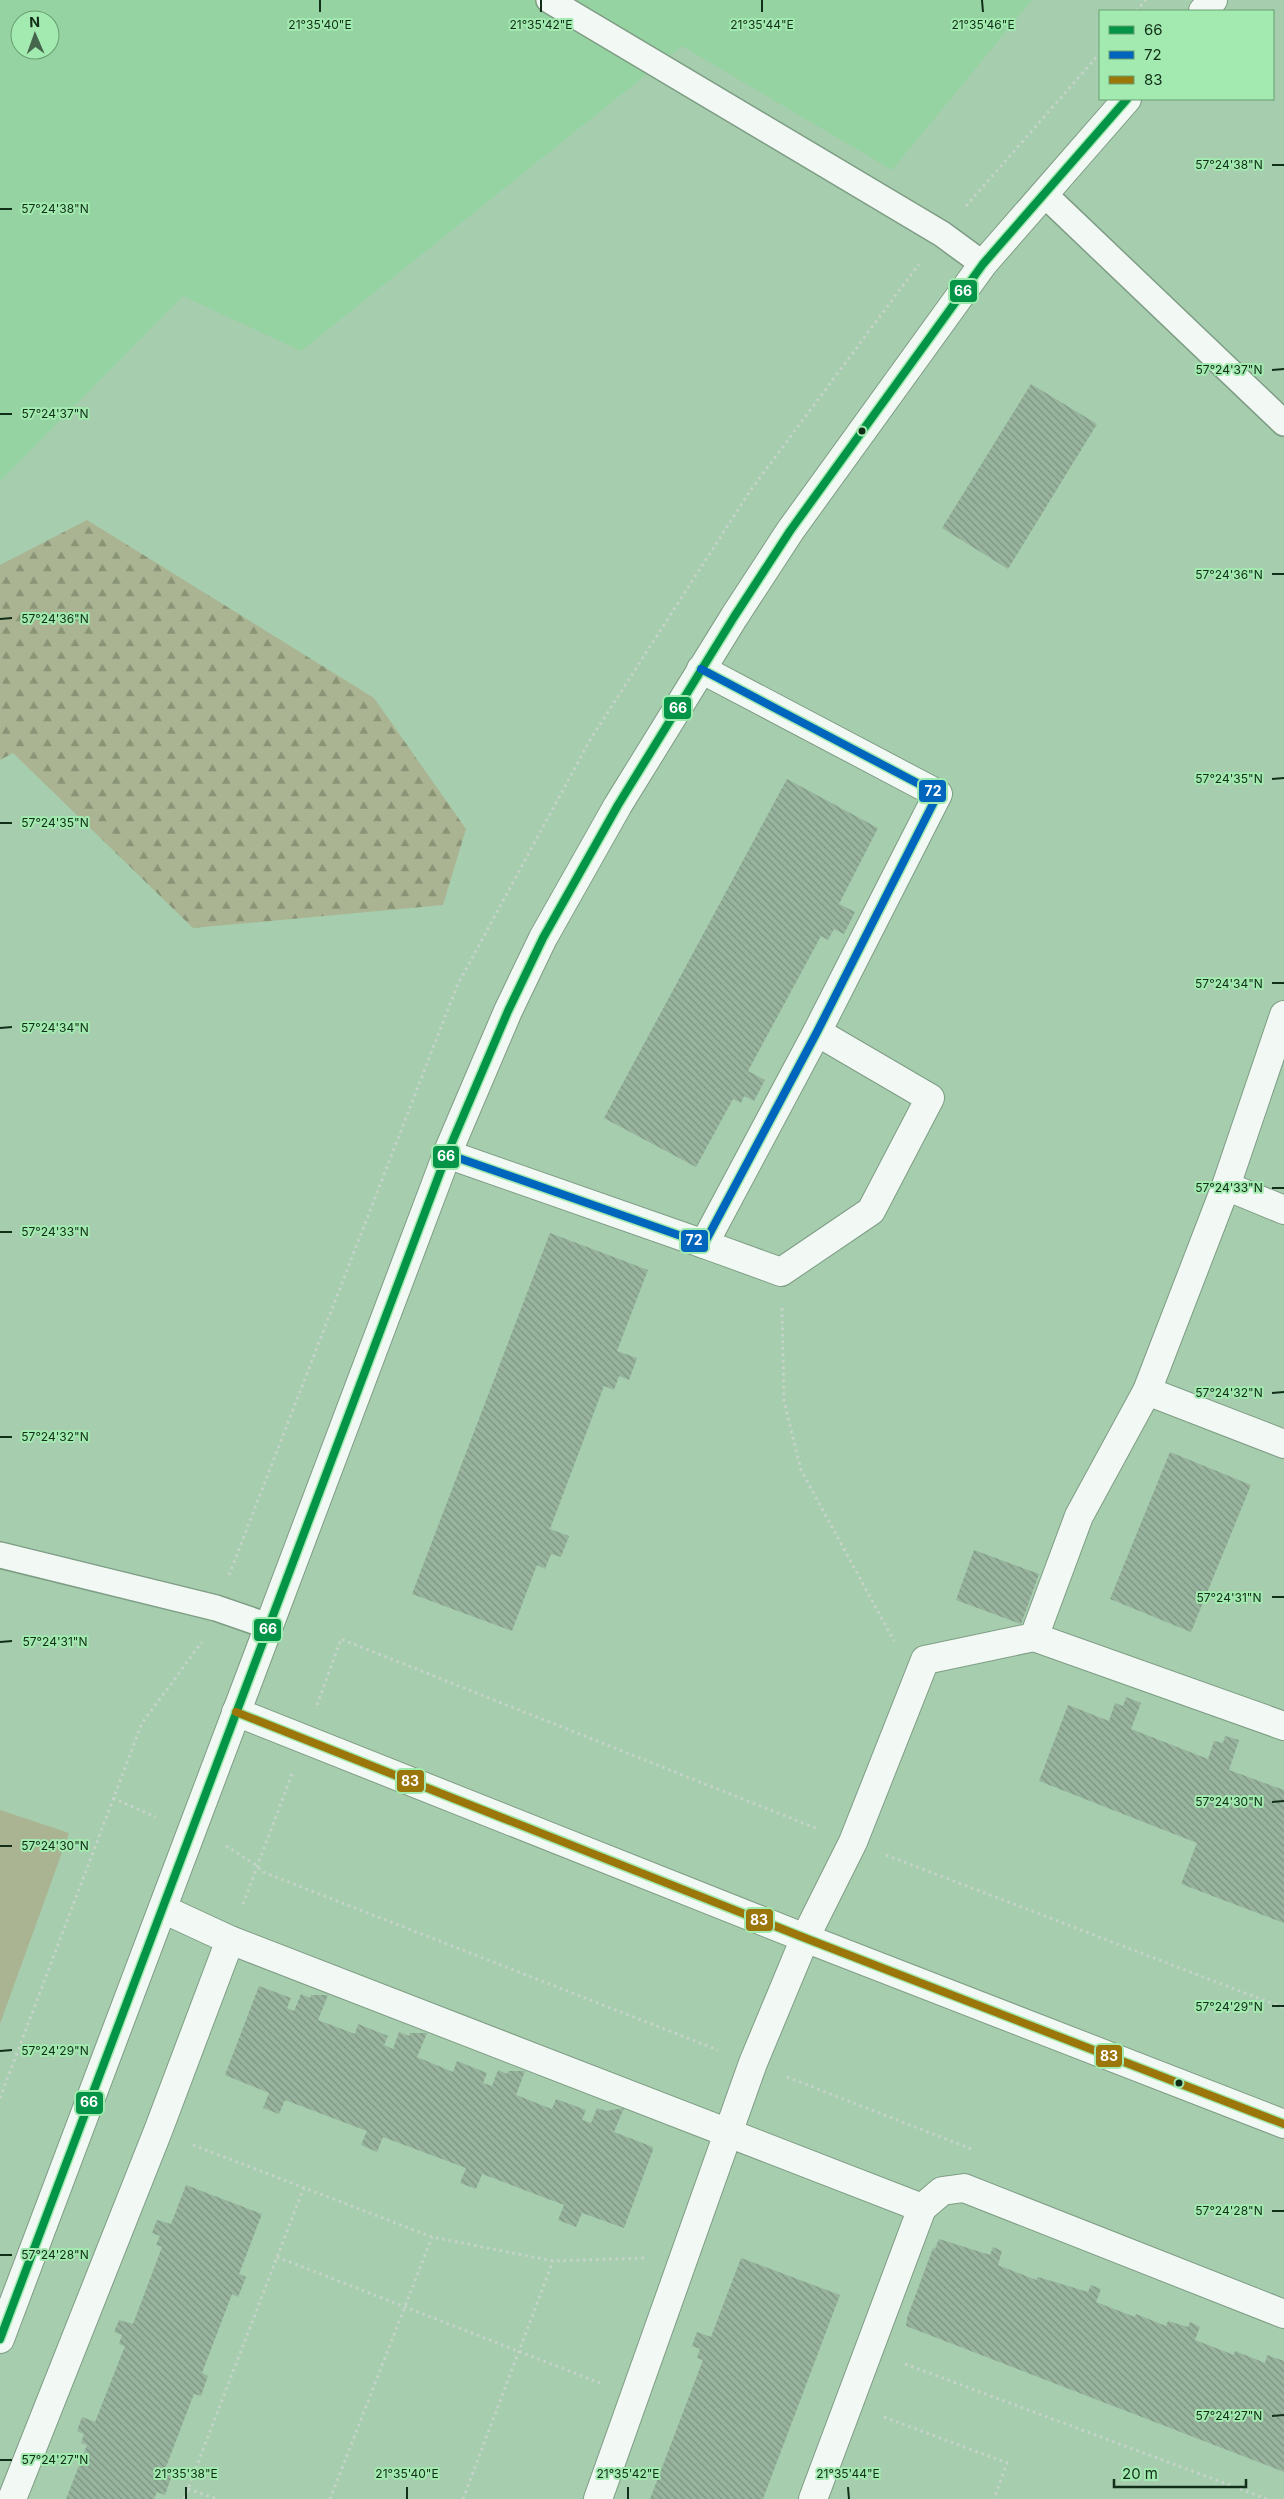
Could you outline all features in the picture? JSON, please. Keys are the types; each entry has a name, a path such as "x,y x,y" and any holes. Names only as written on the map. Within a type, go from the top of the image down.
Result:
{"street":[{"path":"1204,10 1213,0"},
{"path":"0,2339 447,1154 508,1011 543,938 618,806 700,669 790,531 983,264 1126,100"},
{"path":"700,669 938,794 816,1032 704,1244"},
{"path":"1034,1637 1079,1516 1147,1391 1226,1186 1284,1015"},
{"path":"447,1154 781,1272 871,1211 930,1098 816,1032"},
{"path":"1226,1186 1284,1210"},
{"path":"1147,1391 1284,1444"},
{"path":"598,2499 753,2063 805,1938 853,1842 925,1660 1034,1637 1284,1726"},
{"path":"236,1712 805,1938 1284,2124"},
{"path":"163,1909 230,1940 922,2208"},
{"path":"12,2499 158,2131 230,1940"},
{"path":"813,2499 922,2208 942,2191 964,2188 1284,2314"}],"lane":[{"path":"549,0 942,234 983,264"},
{"path":"1044,194 1284,423"},
{"path":"0,1555 216,1608 268,1626"}],"path":[{"path":"1137,10 1146,0"},
{"path":"781,1272 784,1401 801,1470 916,1681"},
{"path":"230,1940 256,1865 305,1740 341,1639 853,1842 1284,2008"},
{"path":"113,1798 232,1849 264,1872 982,2153"},
{"path":"158,2131 432,2237 552,2261 685,2257"},
{"path":"184,2499 304,2187"},
{"path":"330,2499 432,2237"},
{"path":"276,2257 635,2396"},
{"path":"463,2499 552,2261"},
{"path":"869,2350 1267,2499"},
{"path":"848,2404 1007,2463 994,2499"},
{"path":"188,2489 216,2499"}],"shaded area":[{"path":"0,0 1032,0 892,170 682,46 301,351 183,296 0,481"}],"green space":[{"path":"87,520 374,698 466,829 443,905 193,928 13,753 0,760 0,565"},
{"path":"0,1810 69,1833 0,2024"}],"building":[{"path":"1031,384 1097,424 1008,569 942,528"},
{"path":"787,779 878,828 839,904 855,912 844,934 834,929 828,940 821,936 748,1071 765,1080 754,1101 744,1096 741,1103 733,1099 696,1167 604,1118"},
{"path":"550,1233 648,1270 617,1351 637,1358 629,1380 619,1376 614,1390 604,1386 550,1529 569,1536 561,1557 551,1554 545,1569 537,1565 512,1631 412,1594"},
{"path":"1170,1452 1251,1485 1191,1632 1110,1599"},
{"path":"974,1550 1039,1574 1021,1624 956,1600"},
{"path":"1126,1697 1141,1703 1131,1729 1208,1759 1214,1741 1223,1743 1225,1736 1239,1740 1229,1770 1284,1790 1284,1923 1181,1884 1197,1843 1039,1781 1068,1705 1109,1721 1115,1703 1123,1706"},
{"path":"259,1986 291,1998 287,2008 294,2011 301,1994 310,1998 311,1995 328,1995 318,2020 355,2034 358,2024 388,2036 384,2045 393,2049 399,2032 409,2036 410,2033 427,2033 417,2057 453,2072 457,2061 487,2073 483,2083 492,2086 498,2070 507,2074 508,2071 525,2071 516,2095 552,2109 556,2099 586,2110 582,2120 591,2123 597,2108 606,2111 624,2108 614,2132 653,2147 653,2150 624,2228 582,2213 576,2227 558,2220 564,2205 482,2174 476,2189 460,2183 466,2168 383,2137 377,2152 361,2145 367,2131 285,2100 279,2114 263,2108 269,2093 225,2075"},
{"path":"186,2185 262,2214 239,2274 246,2277 238,2297 232,2294 202,2373 208,2376 201,2396 194,2394 164,2472 172,2475 165,2495 157,2492 154,2499 66,2499 87,2445 81,2443 84,2434 77,2431 82,2417 95,2422 125,2346 119,2344 122,2335 114,2332 119,2320 133,2324 162,2247 156,2245 160,2236 152,2233 157,2220 171,2224"},
{"path":"939,2239 990,2255 993,2247 1002,2251 998,2265 1036,2280 1038,2277 1088,2292 1091,2285 1101,2289 1096,2302 1135,2317 1136,2314 1166,2326 1168,2321 1188,2327 1190,2322 1200,2327 1195,2340 1234,2355 1235,2351 1265,2363 1267,2355 1284,2361 1284,2472 906,2326 907,2318 933,2248 935,2249"},
{"path":"741,2258 840,2295 763,2499 650,2499 703,2360 697,2358 700,2349 692,2346 697,2332 711,2337"}],"transit line":[{"name":"66","path":"0,2339 447,1154 508,1011 543,938 618,805 734,617 790,531 983,264 1126,100"},
{"name":"72","path":"447,1154 704,1244 817,1032 938,794 701,669"},
{"name":"83","path":"236,1712 805,1938 1284,2124"}]}
